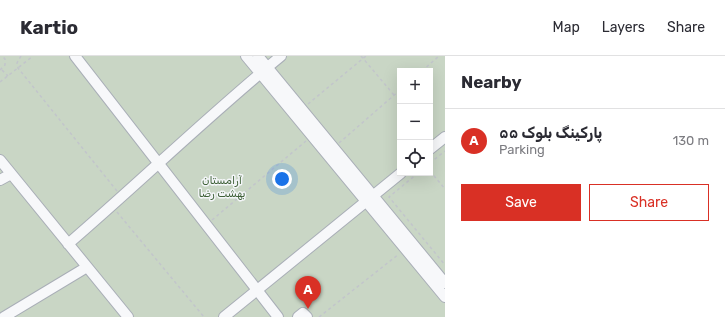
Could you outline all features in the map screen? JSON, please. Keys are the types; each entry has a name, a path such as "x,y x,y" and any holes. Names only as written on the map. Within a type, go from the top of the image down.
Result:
{"lane":[{"path":"75,56 278,317"},
{"path":"246,56 264,70 302,110 333,148 405,249 445,297"},
{"path":"258,56 264,70 312,136 445,283"},
{"path":"68,244 281,56"},
{"path":"433,147 445,137"},
{"path":"0,161 128,317"},
{"path":"0,180 11,174"},
{"path":"224,317 397,176"},
{"path":"4,317 87,267"},
{"path":"298,317 303,313 307,317"}],"path":[{"path":"2,56 6,62 1,70 8,76"},
{"path":"21,56 17,64 18,68 122,197"},
{"path":"0,82 33,56"},
{"path":"361,56 394,95"},
{"path":"302,110 366,56"},
{"path":"425,68 439,56"},
{"path":"333,148 397,92"},
{"path":"206,225 312,136"},
{"path":"433,161 445,151"},
{"path":"433,175 445,189"},
{"path":"414,176 389,197 445,265"},
{"path":"112,206 204,317"},
{"path":"319,317 405,249"}],"green space":[{"name":"آرامستان بهشت رضا","path":"0,56 445,56 445,317 0,317"}],"place":[{"name":"پارکینگ بلوک ۵۵","path":"308,309"}]}
